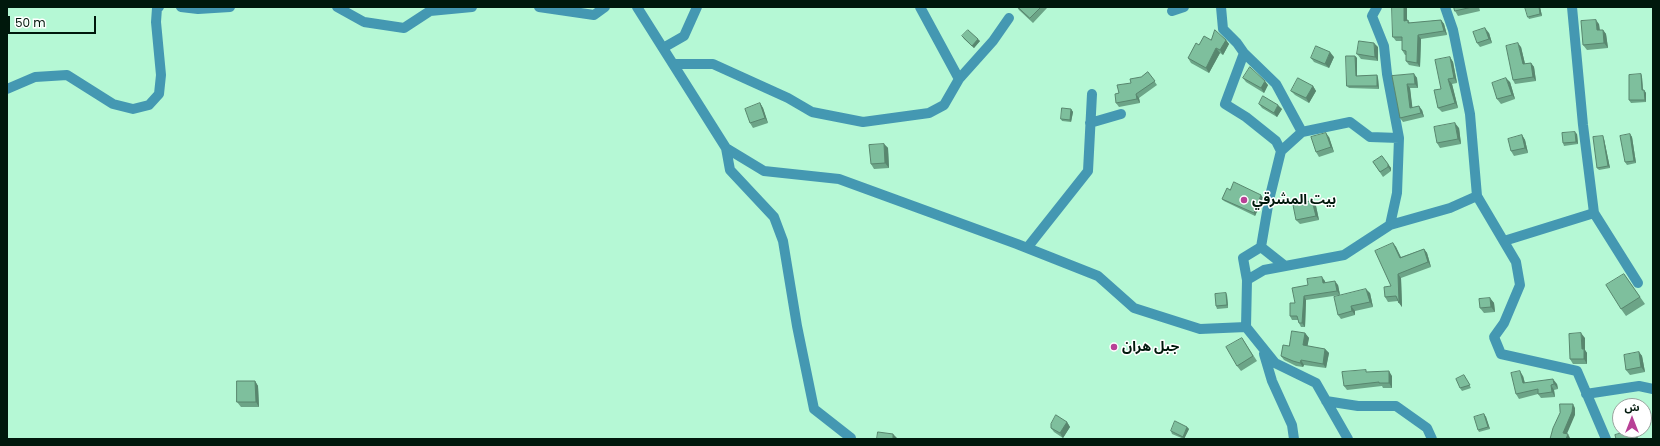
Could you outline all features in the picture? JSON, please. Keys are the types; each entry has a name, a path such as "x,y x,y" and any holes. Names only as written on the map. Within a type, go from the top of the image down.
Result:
{"street":[{"path":"7,89 35,77 67,75 113,104 133,109 149,105 159,94 161,75 156,22 159,7"},
{"path":"181,7 230,7"},
{"path":"337,7 364,22 404,28 430,9 472,7"},
{"path":"539,7 594,15 605,7"},
{"path":"638,7 726,148 730,170 774,217 783,241 797,326 814,409 851,438"},
{"path":"663,48 684,36 697,7"},
{"path":"920,7 959,79"},
{"path":"1172,11 1184,7"},
{"path":"1221,7 1223,29 1237,43 1244,53 1276,84 1302,132"},
{"path":"1377,7 1372,16 1384,46 1387,74 1399,138 1397,156 1397,194 1390,226"},
{"path":"1445,7 1453,30 1470,114 1476,196 1516,262 1520,285 1504,323 1494,337 1501,354 1577,371 1606,439"},
{"path":"1572,7 1583,125 1594,213 1638,283"},
{"path":"673,64 713,64 788,98 812,112 863,122 929,113 944,105 959,79 993,41 1009,18"},
{"path":"1244,53 1225,104 1246,117 1276,141 1281,151"},
{"path":"1027,248 1088,171 1092,94"},
{"path":"1090,123 1121,114"},
{"path":"1348,439 1316,383 1275,364 1246,327 1248,280 1243,258 1261,247 1269,200 1281,151 1302,132 1350,122 1370,137 1399,138"},
{"path":"726,148 764,171 839,179 1027,248 1098,276 1134,308 1200,329 1246,327"},
{"path":"1248,280 1264,270 1344,255 1390,226 1450,208 1476,196"},
{"path":"1504,241 1594,213"},
{"path":"1261,247 1285,266"},
{"path":"1263,348 1272,381 1292,425 1294,439"},
{"path":"1586,394 1639,386 1653,388"},
{"path":"1326,400 1358,406 1396,406 1427,428 1432,439"}],"building":[{"path":"1018,7 1041,7 1030,18"},
{"path":"1392,7 1404,7 1404,21 1408,20 1408,23 1441,20 1444,31 1418,35 1417,63 1406,61 1406,51 1402,50 1402,37 1393,37"},
{"path":"1454,7 1472,7 1455,11"},
{"path":"1525,7 1539,7 1540,14 1528,17"},
{"path":"1596,20 1597,30 1603,30 1604,43 1583,45 1581,21"},
{"path":"1485,28 1489,39 1477,43 1473,32"},
{"path":"968,30 978,39 972,46 962,36"},
{"path":"1215,30 1226,40 1220,50 1216,48 1206,68 1188,58 1196,43 1199,45 1204,36 1211,40"},
{"path":"1359,41 1374,43 1375,57 1357,54"},
{"path":"1518,43 1523,64 1531,63 1533,77 1513,80 1506,46"},
{"path":"1316,46 1330,52 1325,64 1311,58"},
{"path":"1346,56 1355,56 1356,76 1377,75 1377,86 1347,86"},
{"path":"1450,57 1454,78 1448,79 1455,103 1438,108 1434,90 1441,89 1435,60"},
{"path":"1250,67 1265,81 1261,88 1243,78"},
{"path":"1148,72 1155,81 1136,94 1137,99 1116,103 1115,94 1119,93 1117,85 1131,83 1130,79 1141,77"},
{"path":"1414,74 1415,84 1407,84 1410,108 1419,106 1421,113 1400,118 1392,76"},
{"path":"1641,74 1642,90 1644,90 1645,100 1629,100 1629,75"},
{"path":"1298,78 1313,86 1306,98 1291,91"},
{"path":"1506,78 1512,95 1497,99 1492,83"},
{"path":"1263,96 1278,105 1274,113 1259,104"},
{"path":"760,103 765,118 750,123 745,109"},
{"path":"1062,108 1071,109 1070,120 1061,119"},
{"path":"1455,123 1458,139 1437,143 1434,127"},
{"path":"1575,132 1576,142 1563,143 1562,133"},
{"path":"1326,133 1331,147 1316,152 1311,137"},
{"path":"1630,134 1634,161 1625,162 1620,136"},
{"path":"1522,135 1525,148 1511,151 1508,139"},
{"path":"1603,136 1608,166 1597,168 1593,137"},
{"path":"884,144 885,163 871,164 869,145"},
{"path":"1382,156 1388,164 1388,167 1380,172 1373,162"},
{"name":"بيت المشرقي","path":"1234,182 1261,195 1254,213 1222,199 1227,188 1230,190"},
{"path":"1312,201 1316,216 1296,220 1293,205"},
{"path":"1393,243 1400,258 1424,249 1428,262 1398,274 1399,303 1396,296 1385,297 1384,287 1391,286 1375,251"},
{"path":"1624,274 1640,297 1621,309 1606,285"},
{"path":"1322,277 1323,283 1335,281 1337,291 1304,296 1302,323 1299,323 1297,316 1290,316 1290,303 1295,303 1292,288 1308,285 1307,279"},
{"path":"1366,289 1370,302 1351,306 1352,311 1338,315 1334,297"},
{"path":"1226,293 1227,305 1216,306 1215,294"},
{"path":"1490,298 1491,307 1480,308 1479,299"},
{"path":"1292,331 1305,333 1303,345 1325,349 1323,364 1301,360 1300,363 1281,356 1283,345 1289,346"},
{"path":"1581,333 1584,359 1570,359 1569,334"},
{"path":"1242,338 1253,356 1237,366 1226,347"},
{"path":"1639,352 1641,367 1626,370 1624,355"},
{"path":"1366,370 1366,372 1389,371 1389,383 1379,382 1344,386 1342,372"},
{"path":"1520,371 1523,383 1553,379 1554,384 1551,385 1552,392 1538,394 1538,389 1516,394 1511,373"},
{"path":"1464,375 1470,385 1460,388 1456,379"},
{"path":"237,381 255,381 256,402 237,402"},
{"path":"1560,404 1573,404 1572,412 1563,433 1568,434 1566,439 1550,439 1560,413"},
{"path":"1484,414 1488,427 1478,430 1474,417"},
{"path":"1056,415 1067,422 1060,433 1051,428 1051,424"},
{"path":"1175,421 1187,427 1183,437 1171,431"},
{"path":"878,432 893,434 893,439 877,439"},
{"path":"1616,438 1636,439 1616,439"}],"place":[{"name":"بيت المشرقي","path":"1244,200"},
{"name":"جبل هران","path":"1114,347"}]}
